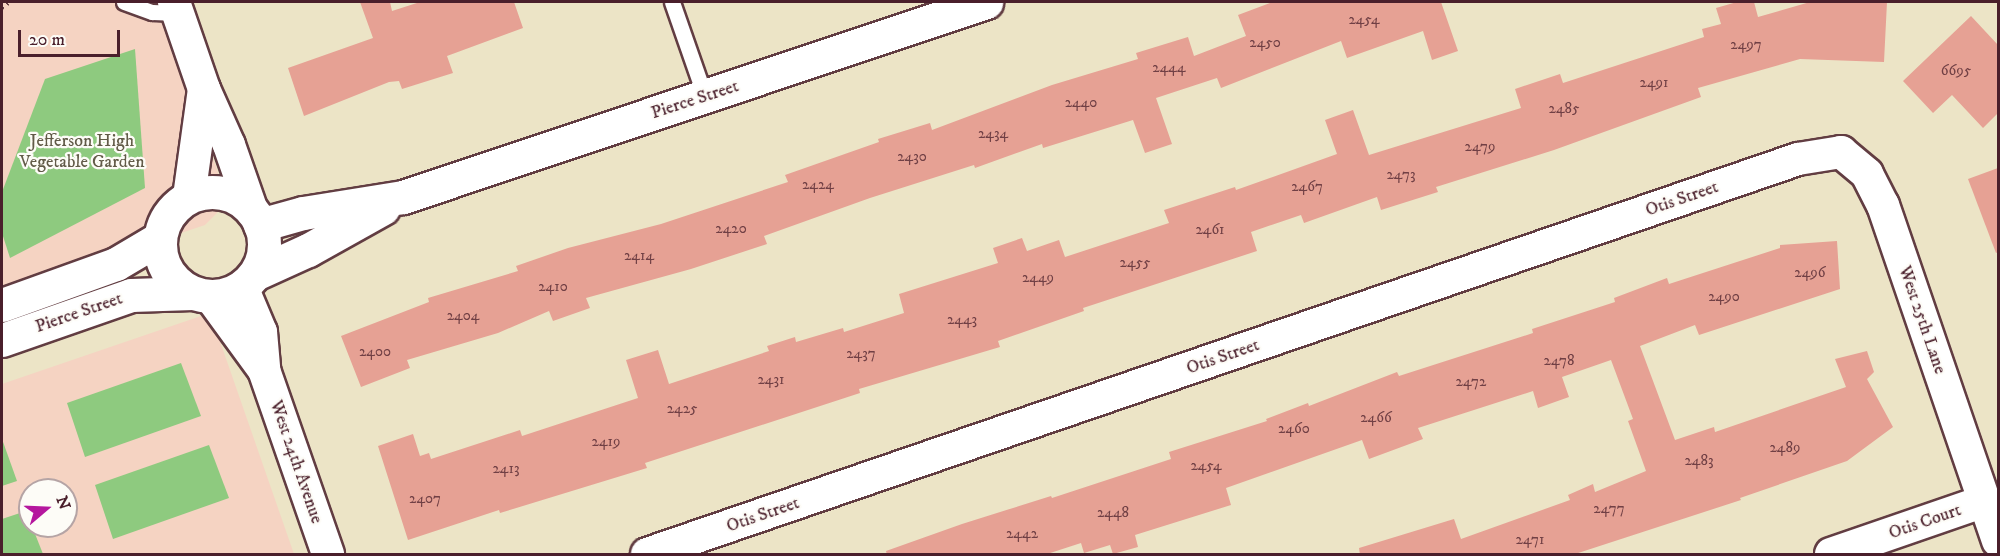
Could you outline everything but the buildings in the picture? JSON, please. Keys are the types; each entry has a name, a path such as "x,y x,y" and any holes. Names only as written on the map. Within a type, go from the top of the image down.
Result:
{"street":[{"name":"Pierce Street","path":"256,218 403,197 986,2"},
{"path":"176,7 204,89 229,145 256,218 264,242 262,259 248,280 227,294 202,294 179,284 167,271 161,255 160,238 165,222 175,208 189,197 205,192 222,193 239,199 256,218"},
{"path":"189,197 204,89"},
{"name":"West 25th Lane","path":"1798,159 1841,152 1867,174 1883,205 1998,541"},
{"name":"Otis Street","path":"647,555 1798,159"},
{"name":"Pierce Street","path":"248,280 308,250 403,197"},
{"name":"Pierce Street","path":"2,305 116,264 160,238"},
{"name":"West 24th Avenue","path":"248,280 261,333 264,370 328,555"},
{"name":"Pierce Street","path":"2,340 131,295 202,294"},
{"name":"West 24th Avenue","path":"202,294 264,370"},
{"name":"Otis Court","path":"1831,555 1984,501"}],"lane":[{"path":"124,2 152,12 176,7"},
{"path":"672,2 705,97"}],"path":[{"path":"2,8 10,2"}],"shaded area":[{"path":"2,2 158,2 220,178 221,209 205,225 2,293"},
{"path":"201,316 211,320 294,554 2,554 2,384"}],"green space":[{"name":"Jefferson High Vegetable Garden","path":"135,49 145,188 10,258 2,233 2,192 45,79"},
{"path":"181,363 201,416 85,457 67,403"},
{"path":"2,439 17,481 2,486"},
{"path":"209,445 229,498 113,539 95,485"},
{"path":"18,514 18,538 37,538 43,554 2,554 2,519"}]}
